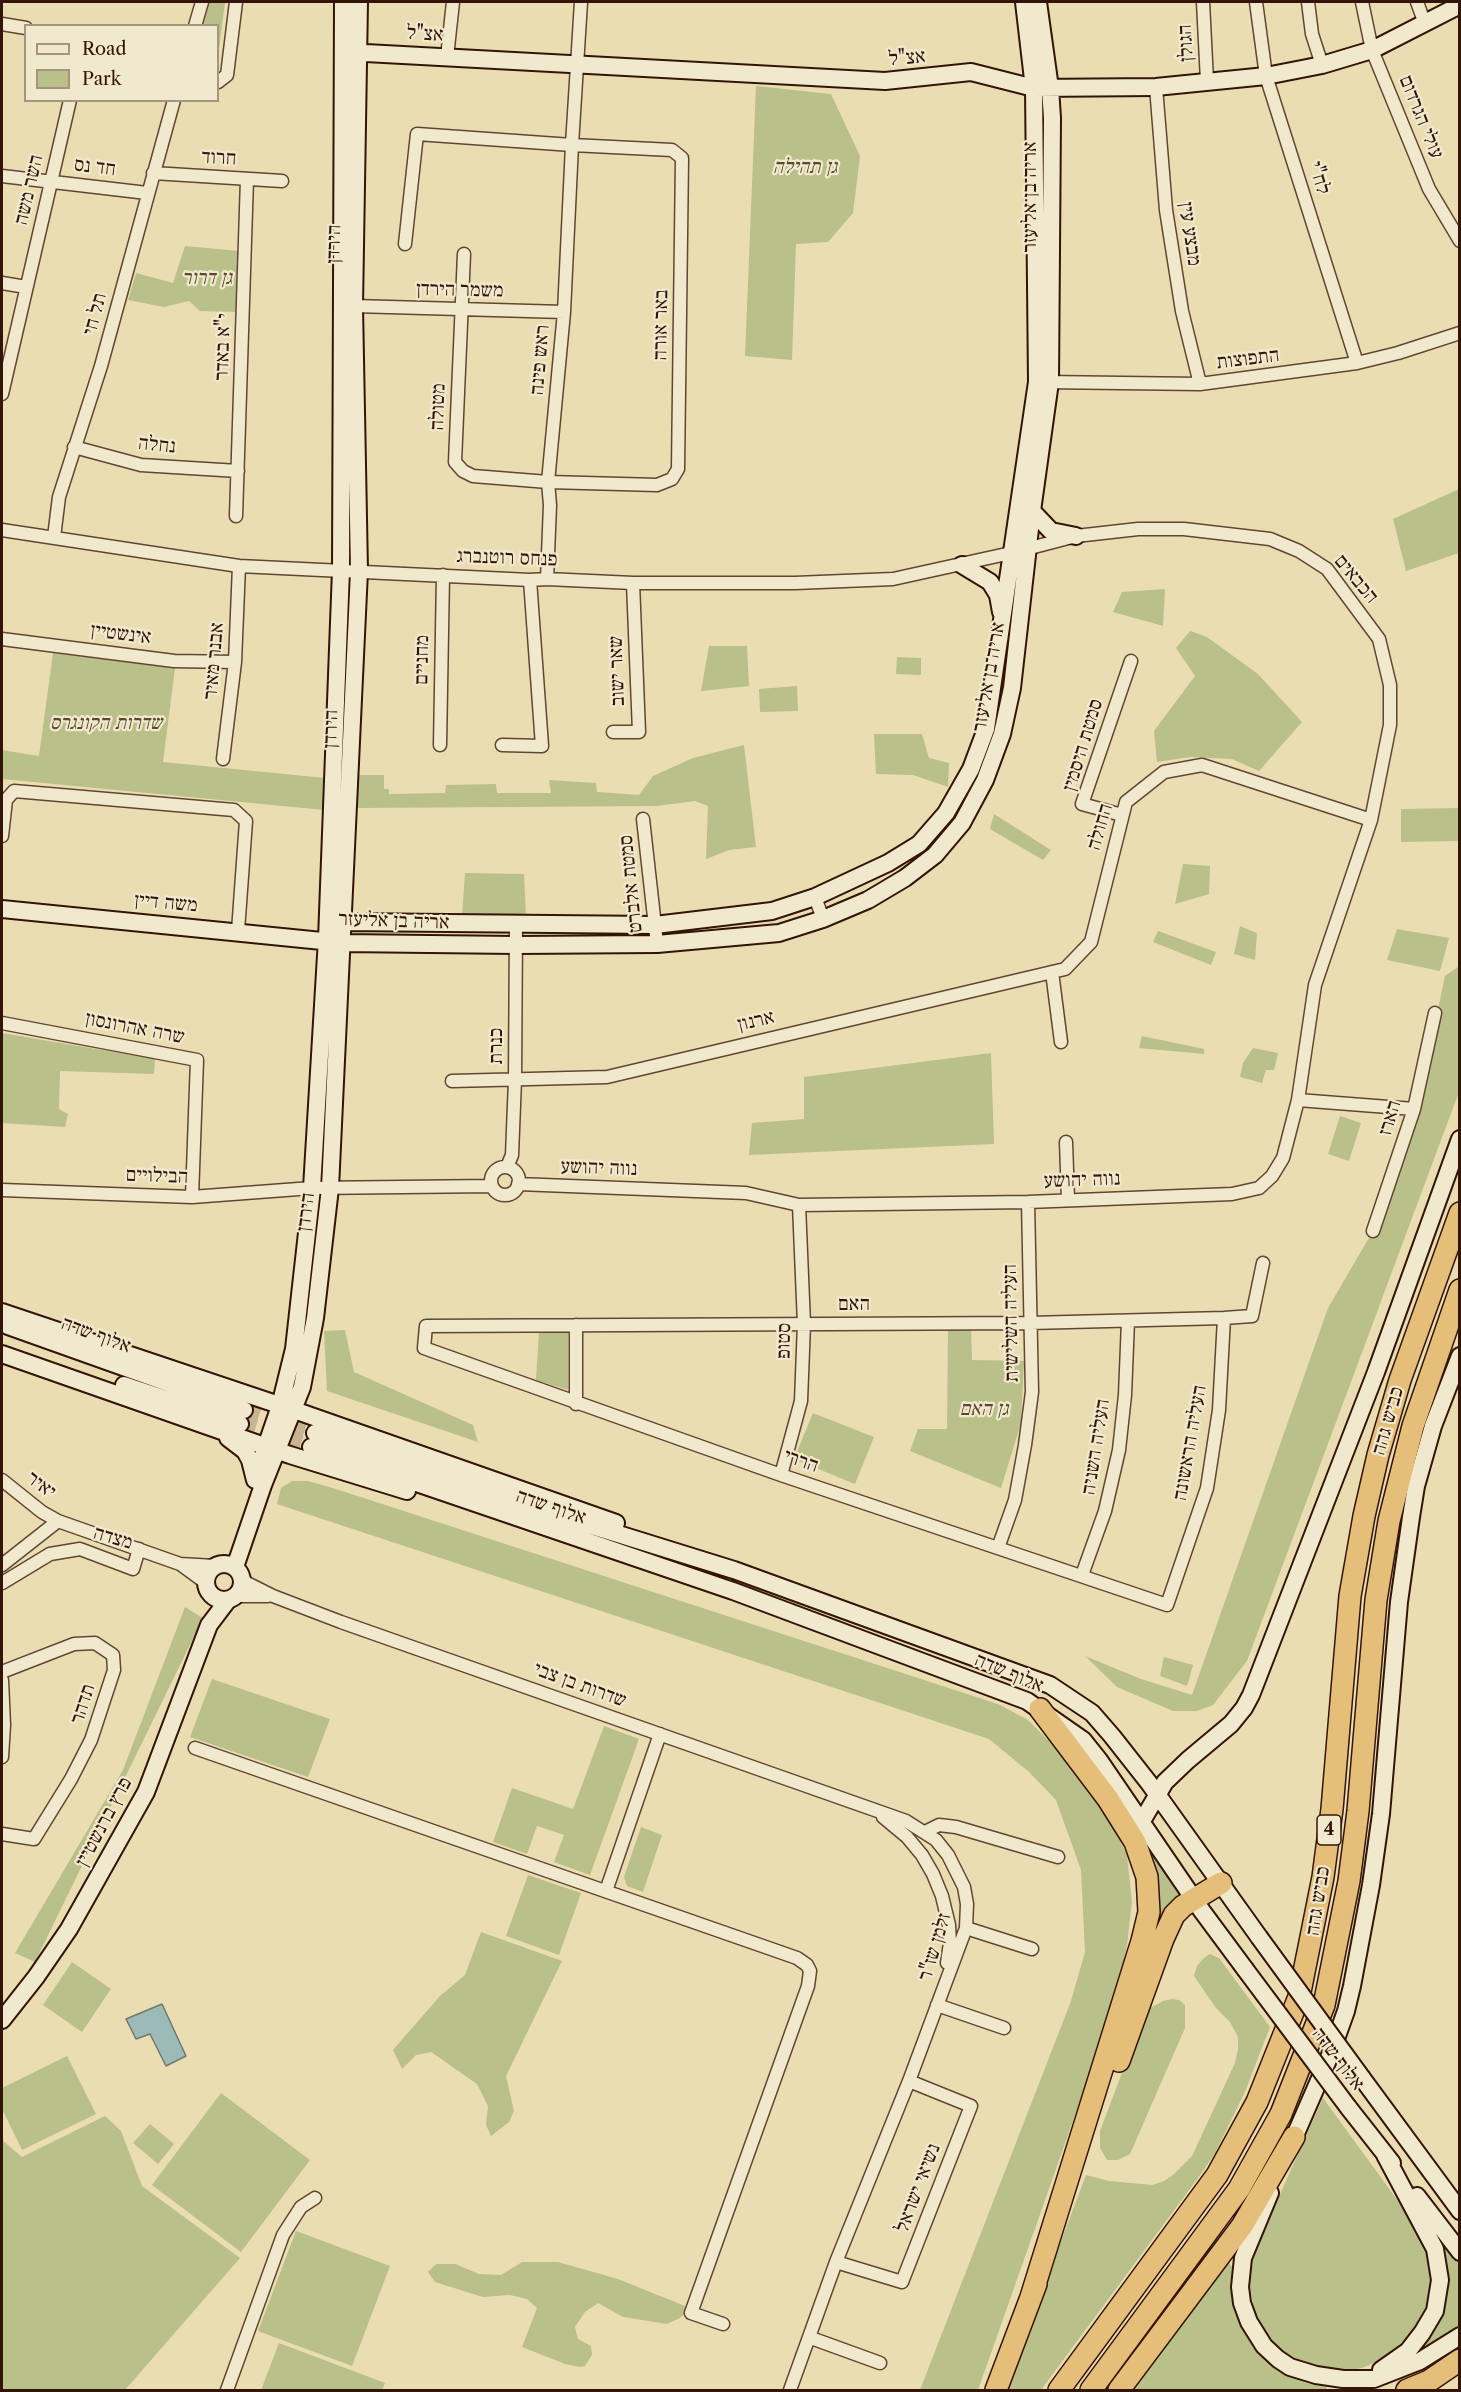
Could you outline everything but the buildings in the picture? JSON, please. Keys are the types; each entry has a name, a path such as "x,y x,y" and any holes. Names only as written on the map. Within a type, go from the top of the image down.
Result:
{"highway":[{"name":"כביש גהה","path":"1059,2391 1217,2175 1257,2102 1299,1997 1323,1877 1332,1809 1350,1596 1364,1516 1378,1455 1400,1380 1460,1213"},
{"name":"כביש גהה","path":"1091,2391 1239,2189 1281,2114 1324,2005 1349,1881 1358,1811 1376,1600 1389,1521 1413,1426 1460,1290"},
{"path":"1031,2297 1142,1941 1149,1911 1147,1877 1135,1842 1108,1799 1040,1709"},
{"path":"996,2391 1163,1939 1174,1916 1183,1906 1221,1883"},
{"path":"1119,2391 1242,2226 1294,2137"},
{"path":"1407,2391 1454,2366"}],"street":[{"path":"196,24 202,2"},
{"path":"219,81 227,75 236,2"},
{"name":"הירדן","path":"343,2 350,51 358,571 344,922"},
{"name":"הירדן","path":"287,1408 302,1388 315,1318 330,1188 350,51 359,2"},
{"path":"447,57 453,2"},
{"name":"ראש פינה","path":"547,579 550,505 548,482 564,312 581,2"},
{"name":"אריה בן אליעזר","path":"1024,2 1042,88 1052,118 1043,382 1029,548 1012,688 1002,734 985,780 963,823 935,855 905,878 868,900 823,920 779,933 657,944 516,945 335,941 344,922 655,925 772,911 815,897 858,879 919,844 946,813 971,769 986,729 1011,553 1043,382"},
{"name":"אריה בן אליעזר","path":"1038,2 1042,88"},
{"name":"הגולן","path":"1203,2 1208,81"},
{"name":"לח\"י","path":"1256,2 1266,76 1357,363"},
{"path":"1308,2 1312,34 1322,65"},
{"name":"עולי הגרדום","path":"1362,2 1372,50 1429,189 1460,241"},
{"path":"1417,2 1425,24"},
{"name":"אצ\"ל","path":"350,51 578,66 885,81 971,72 1042,88 1156,87 1266,76 1322,65 1372,50 1460,5"},
{"path":"2,24 24,28"},
{"name":"מבצע עין","path":"1156,87 1166,210 1182,311 1200,384"},
{"name":"השר משה","path":"2,394 70,102"},
{"name":"תל חי","path":"54,537 59,497 101,366 173,102"},
{"path":"405,244 417,134 572,146"},
{"name":"באר אורה","path":"548,482 657,485 672,479 678,469 682,159 672,150 572,146"},
{"name":"חרוד","path":"153,173 282,181"},
{"name":"חד נס","path":"2,176 147,193"},
{"name":"י\"א באדר","path":"236,516 248,179"},
{"name":"מטולה","path":"464,254 455,462 463,471 473,476 548,482"},
{"path":"2,283 26,287"},
{"name":"משמר הירדן","path":"354,306 564,312"},
{"name":"התפוצות","path":"1043,382 1200,384 1357,363 1398,353 1460,333"},
{"name":"נחלה","path":"74,447 141,465 238,471"},
{"path":"1032,511 1051,531 1076,536"},
{"name":"הכבאים","path":"1011,553 1076,536 1138,529 1184,529 1270,539 1299,551 1327,569 1379,639 1390,685 1390,725 1371,820"},
{"name":"פנחס רוטנברג","path":"2,530 239,566 633,583 795,583 893,579 1011,553"},
{"path":"963,565 990,582 998,595 1003,620"},
{"name":"אבנר מאיר","path":"223,759 236,662 239,566"},
{"name":"מחניים","path":"440,746 443,575"},
{"path":"502,746 542,746 530,580"},
{"name":"שאר ישוב","path":"613,732 639,732 633,583"},
{"name":"אינשטיין","path":"2,639 174,661 236,662"},
{"name":"סמטת היסמין","path":"1122,816 1082,804 1131,661"},
{"name":"החולה","path":"1065,969 1091,942 1126,802 1164,772 1202,765 1371,820"},
{"path":"2,836 6,800 14,791 234,810 246,821 238,931"},
{"name":"סמטת אלברט","path":"643,819 657,944"},
{"name":"נווה יהושע","path":"518,1184 746,1193 799,1205 1028,1202 1232,1194 1259,1188 1272,1176 1283,1158 1298,1100 1315,985 1371,820"},
{"path":"815,897 823,920"},
{"name":"משה דיין","path":"2,909 335,941"},
{"name":"כנרת","path":"507,1167 512,1155 515,1080 516,925"},
{"name":"הירדן","path":"272,1449 287,1408 312,1188 335,941"},
{"name":"ארנון","path":"452,1081 607,1077 1065,969"},
{"path":"1052,972 1061,1042"},
{"name":"הארז","path":"1373,1231 1414,1109 1435,1013"},
{"name":"שרה אהרונסון","path":"2,1023 197,1060 192,1197"},
{"path":"1298,1100 1414,1109"},
{"path":"1143,1821 1157,1794 1188,1760 1231,1724 1251,1695 1376,1372 1460,1139"},
{"path":"1066,1142 1068,1200"},
{"path":"312,1188 492,1186 498,1192 506,1194 514,1191 518,1184 518,1175 511,1168 502,1167 494,1172 492,1186"},
{"name":"הבילויים","path":"2,1190 192,1197 312,1188"},
{"name":"העליה השלישית","path":"998,1548 1015,1500 1032,1392 1028,1202"},
{"name":"סטופ","path":"781,1475 801,1401 804,1324 799,1205"},
{"name":"האם","path":"424,1348 426,1326 1030,1323 1252,1316 1263,1263"},
{"path":"2,1312 599,1516 779,1587"},
{"name":"העליה הראשונה","path":"1167,1605 1207,1488 1219,1410 1224,1318"},
{"name":"העליה השניה","path":"1082,1575 1105,1511 1119,1450 1125,1395 1128,1321"},
{"name":"אלוף שדה","path":"2,1324 242,1417 2,1343"},
{"path":"576,1325 576,1404"},
{"name":"הררי","path":"424,1348 576,1404 781,1475 1167,1605"},
{"path":"2,1354 272,1449 311,1447"},
{"path":"1460,1356 1433,1426 1421,1466 1411,1517 1398,1611 1381,1814 1358,1963 1346,2011 1316,2090 1243,2258 1240,2278 1242,2303 1256,2334 1278,2359 1290,2367 1316,2375 1343,2379 1374,2379 1404,2369 1435,2353 1460,2336"},
{"path":"215,1430 245,1450 259,1483 297,1463 311,1447"},
{"name":"אלוף שדה","path":"311,1447 499,1497 734,1570 1050,1685 1092,1713 1142,1773 1460,2211"},
{"name":"אלוף שדה","path":"311,1447 733,1591 1005,1691 1040,1709 1083,1740 1143,1821 1194,1899 1245,1969 1460,2252"},
{"name":"פרץ ברנשטיין","path":"2,2020 36,1977 69,1929 146,1792 209,1625 230,1579 259,1483 272,1449"},
{"name":"יאיר","path":"2,1480 42,1512 58,1521"},
{"path":"2,1565 58,1521"},
{"name":"שדרות בן צבי","path":"58,1521 230,1579 874,1811"},
{"name":"מצדה","path":"2,1583 50,1554 80,1549 134,1569 139,1549"},
{"name":"שדרות בן צבי","path":"180,1564 207,1587"},
{"path":"208,1573 230,1579 214,1598 207,1587 208,1573"},
{"name":"פרץ ברנשטיין","path":"207,1587 209,1625"},
{"name":"תדהר","path":"2,1672 74,1644 95,1643 113,1655 114,1670 92,1740 34,1839 2,1834"},
{"path":"2,1680 4,1725 2,1757"},
{"path":"606,1891 660,1734"},
{"path":"195,1748 797,1958 807,1965 810,1971 808,1986 691,2313 723,2324"},
{"path":"1142,1773 1151,1775 1159,1773 1188,1760"},
{"name":"זלמן שז\"ר","path":"790,2391 837,2262 966,1928 967,1904 964,1887 948,1855 926,1832 906,1821 874,1811"},
{"name":"זלמן שז\"ר","path":"874,1811 907,1837 922,1855 942,1896 950,1943 937,2005"},
{"path":"926,1832 939,1825 956,1827 1058,1857"},
{"path":"966,1928 1032,1949"},
{"path":"937,2005 1004,2028"},
{"name":"נשיאי ישראל","path":"837,2262 902,2282 970,2106 909,2080"},
{"path":"1343,2379 1376,2372 1400,2358 1422,2333 1435,2311 1439,2297 1440,2271 1435,2249 1385,2155"},
{"path":"227,2391 283,2235 301,2207 315,2198"},
{"path":"811,2338 880,2363"}],"green space":[{"path":"202,2 225,2 219,49 219,24 196,24"},
{"name":"גן תהילה","path":"756,86 831,94 860,156 853,213 828,242 796,244 792,360 745,356"},
{"name":"גן דרור","path":"185,246 239,251 237,312 200,311 189,301 164,307 128,300 136,273 173,283"},
{"path":"1459,489 1459,553 1406,571 1393,519"},
{"path":"1165,589 1163,626 1113,612 1122,592"},
{"path":"1190,631 1207,637 1258,674 1302,722 1259,771 1232,759 1190,757 1157,762 1154,731 1195,676 1176,648"},
{"path":"709,646 747,646 749,686 701,691"},
{"name":"שדרות הקונגרס","path":"53,653 175,668 163,762 325,778 324,810 2,779 2,750 39,756"},
{"path":"897,657 921,658 921,675 896,674"},
{"path":"797,686 798,711 760,712 759,689"},
{"path":"874,734 922,734 929,758 949,763 948,787 913,775 876,774"},
{"path":"744,745 756,847 729,850 706,859 708,806 695,801 657,806 356,808 358,775 384,775 384,789 389,789 389,794 445,793 446,785 496,784 497,793 551,793 549,780 596,783 597,792 639,795 653,776 693,758"},
{"path":"1459,808 1459,841 1401,842 1401,809"},
{"path":"994,814 1051,850 1043,860 990,829"},
{"path":"1183,864 1210,866 1209,894 1175,904"},
{"path":"465,873 524,874 526,917 462,916"},
{"path":"1240,926 1257,933 1255,960 1234,954"},
{"path":"1397,929 1449,938 1440,971 1387,960"},
{"path":"1158,931 1216,952 1211,965 1153,942"},
{"path":"1459,966 1459,1092 1247,1661 1213,1705 1197,1711 1173,1711 1117,1687 1085,1656 1141,1679 1192,1695 1328,1308 1373,1231 1434,1028 1445,976"},
{"path":"2,1033 155,1059 154,1074 60,1071 59,1109 68,1114 65,1127 2,1123"},
{"path":"1142,1036 1204,1049 1204,1054 1139,1048"},
{"path":"1253,1048 1278,1053 1274,1070 1266,1070 1262,1083 1240,1077 1243,1063"},
{"path":"991,1053 994,1144 749,1155 752,1123 804,1119 804,1077"},
{"path":"1340,1116 1361,1123 1349,1161 1328,1154"},
{"name":"גן האם","path":"948,1326 971,1327 972,1360 1024,1361 1021,1423 1001,1488 910,1451 918,1429 947,1429"},
{"path":"345,1330 354,1372 473,1425 478,1442 327,1391 324,1331"},
{"path":"539,1331 568,1332 568,1390 536,1380"},
{"path":"813,1413 874,1437 855,1484 794,1459"},
{"path":"292,1481 308,1481 333,1488 998,1704 1028,1720 1062,1754 1099,1798 1127,1855 1132,1902 1127,1945 1116,1999 978,2390 920,2390 1071,2001 1085,1952 1081,1870 1056,1800 1029,1772 989,1739 277,1504 281,1488"},
{"path":"185,1607 203,1618 35,1962 15,1953 123,1770"},
{"path":"1164,1657 1193,1665 1187,1686 1160,1676"},
{"path":"212,1679 330,1719 308,1777 190,1737"},
{"path":"604,1726 639,1739 590,1875 554,1862 564,1835 537,1826 527,1854 493,1842 512,1788 573,1809"},
{"path":"641,1827 662,1835 643,1892 627,1886 624,1877"},
{"path":"1151,1846 1185,1895 1154,1949 1142,1848"},
{"path":"528,1875 581,1893 559,1955 506,1936"},
{"path":"481,1932 562,1961 506,2076 514,2111 509,2122 491,2136 486,2125 488,2106 477,2084 431,2052 416,2055 402,2069 393,2050 440,1996 465,1975"},
{"path":"1210,1954 1219,1958 1270,2027 1245,2092 1215,2153 1201,2174 1041,2390 1005,2390 1086,2175 1109,2181 1152,2185 1173,2175 1192,2156 1235,2063 1238,2049 1238,2037 1230,2022 1216,2008 1194,1976 1197,1966"},
{"path":"72,1962 111,1989 82,2032 43,2005"},
{"path":"1172,1999 1179,2000 1185,2005 1185,2028 1130,2154 1118,2160 1107,2160 1100,2148 1100,2131 1142,2020 1148,2009"},
{"path":"67,2056 96,2114 22,2150 2,2109 2,2088"},
{"path":"221,2093 310,2160 241,2252 152,2185"},
{"path":"1323,2098 1417,2227 1431,2267 1431,2292 1427,2305 1408,2337 1383,2359 1362,2368 1343,2371 1312,2367 1284,2352 1270,2340 1257,2319 1249,2287 1255,2250"},
{"path":"105,2116 121,2131 142,2186 240,2258 125,2390 2,2390 2,2140 22,2157"},
{"path":"150,2124 174,2144 158,2164 133,2143"},
{"path":"296,2231 390,2266 352,2366 258,2331"},
{"path":"1445,2243 1459,2262 1459,2332 1404,2365 1437,2325 1443,2311 1448,2278 1446,2262 1440,2246"},
{"path":"1225,2260 1233,2267 1235,2305 1242,2325 1258,2351 1286,2374 1306,2383 1327,2387 1326,2390 1127,2390"},
{"path":"522,2262 558,2262 618,2279 690,2308 680,2318 667,2324 623,2317 598,2303 585,2312 575,2327 578,2339 591,2346 592,2355 585,2366 580,2367 565,2364 522,2347 537,2308 527,2299 510,2295 483,2297 435,2282 428,2272 436,2264 455,2264 479,2274 501,2275"},
{"path":"279,2343 385,2383 382,2390 261,2390"}],"water":[{"path":"162,2004 186,2056 166,2066 150,2034 136,2039 126,2019"}],"tunnel":[{"path":"244,1410 315,1433"},
{"path":"240,1424 311,1447"}]}
